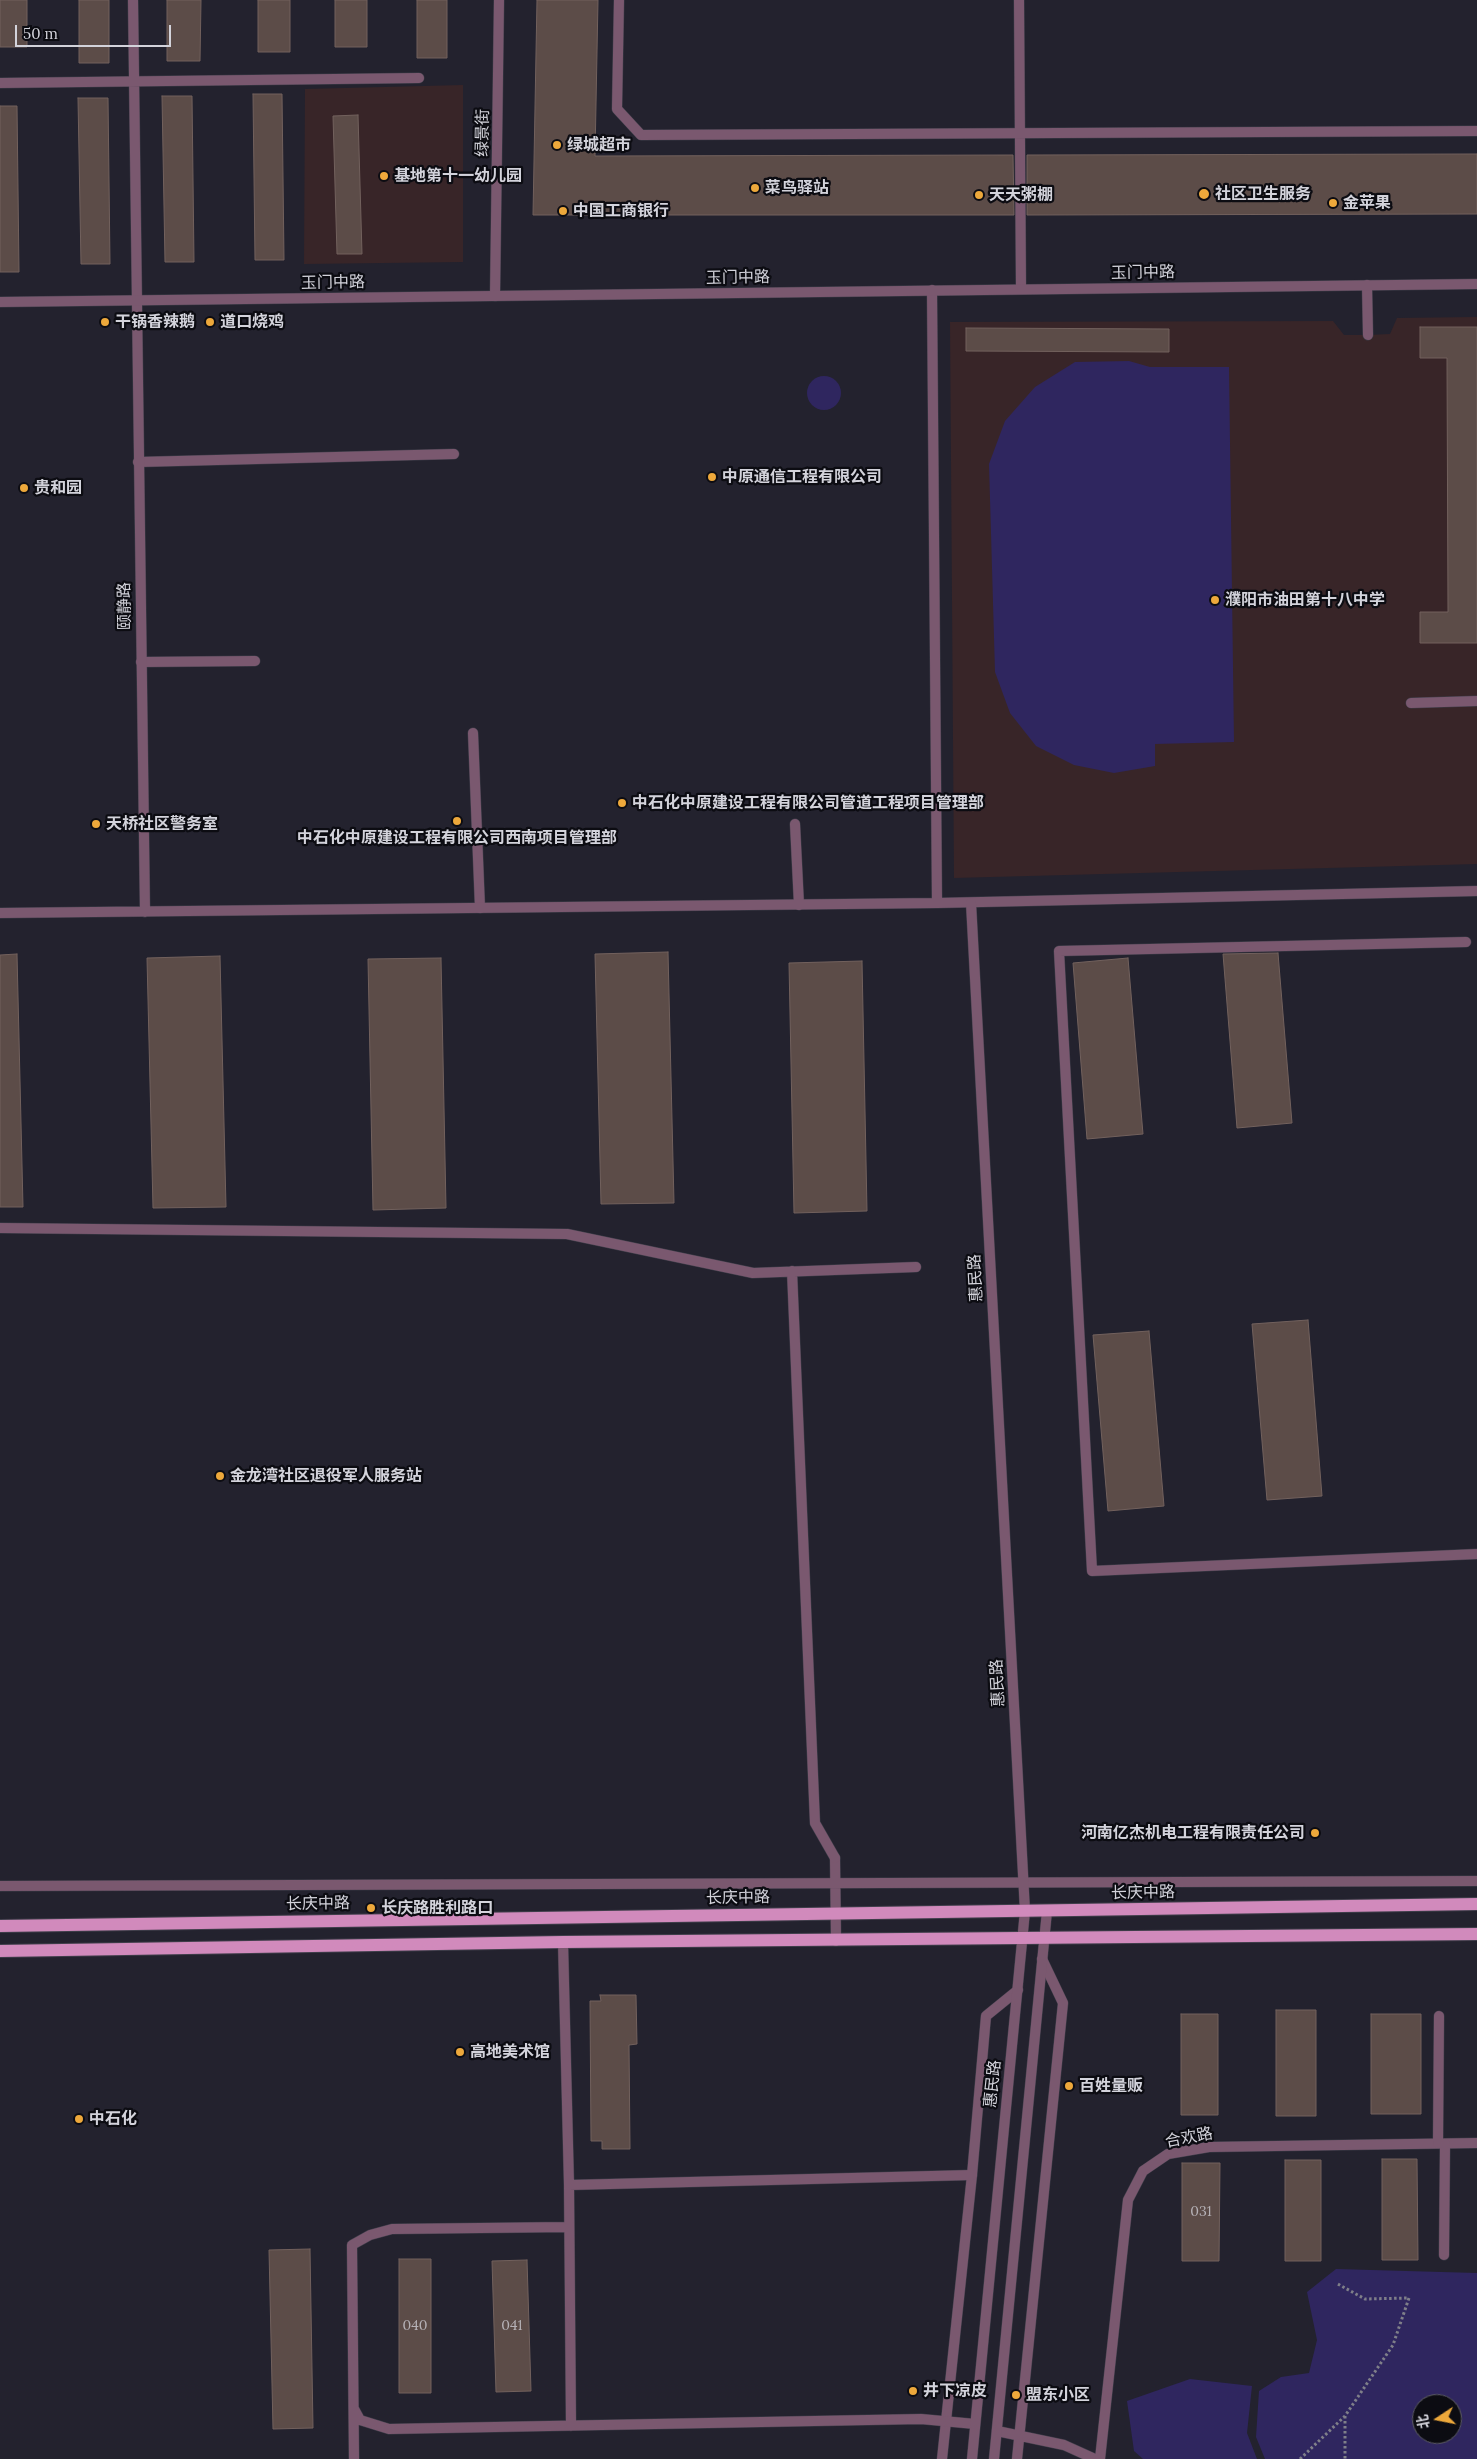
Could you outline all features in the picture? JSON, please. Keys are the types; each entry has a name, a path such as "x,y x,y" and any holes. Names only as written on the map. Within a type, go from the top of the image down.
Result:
{"main road":[{"name":"长庆中路","path":"0,1926 1477,1904"},
{"path":"0,1951 563,1942 1477,1934"}],"street":[{"name":"颐静路","path":"133,0 145,912"},
{"name":"绿景街","path":"496,296 499,0"},
{"path":"619,0 617,110 641,135 1477,131"},
{"path":"1020,0 1021,289"},
{"path":"0,83 134,83 419,78"},
{"name":"玉门中路","path":"0,302 1477,284"},
{"path":"1367,285 1368,335"},
{"path":"932,290 937,904"},
{"path":"138,462 454,454"},
{"path":"141,662 255,661"},
{"path":"1411,703 1477,701"},
{"path":"473,733 480,908"},
{"path":"795,824 798,905"},
{"path":"0,913 937,904 1477,892"},
{"name":"惠民路","path":"971,903 1025,1911 972,2459"},
{"path":"1466,942 1059,950 1092,1571 1477,1554"},
{"path":"0,1228 567,1234 753,1273 916,1267"},
{"path":"792,1271 815,1823 834,1858 836,1941"},
{"path":"0,1886 1477,1881"},
{"path":"994,2459 1047,1911"},
{"path":"563,1942 569,2185 571,2426"},
{"path":"1017,2459 1063,2003 1042,1959"},
{"path":"942,2459 972,2175 986,2016 1018,1990"},
{"path":"1439,2016 1444,2255"},
{"name":"合欢路","path":"1100,2459 1128,2200 1143,2171 1168,2154 1210,2147 1477,2143"},
{"path":"569,2185 972,2175"},
{"path":"354,2459 352,2245 370,2235 392,2228 568,2227"},
{"path":"354,2409 360,2420 389,2429 921,2419 975,2424"},
{"path":"997,2431 1064,2445 1095,2459"}],"path":[{"path":"1300,2459 1345,2416 1393,2345 1409,2298 1365,2299 1336,2283"},
{"path":"1345,2416 1346,2459"}],"shaded area":[{"name":"基地第十一幼儿园","path":"463,85 463,262 304,264 305,89"},
{"name":"濮阳市油田第十八中学","path":"1477,317 1477,864 954,878 950,322 1333,321 1344,335 1368,335 1390,334 1397,318"},
{"path":"1129,361 1150,367 1229,367 1234,742 1155,744 1155,766 1114,773 1074,765 1036,746 1010,713 995,672 989,464 1005,421 1035,387 1075,362"},
{"path":"824,376 836,381 841,393 836,405 824,410 812,405 807,393 812,381"},
{"path":"1336,2269 1477,2273 1477,2459 1265,2459 1256,2437 1259,2391 1281,2377 1309,2373 1317,2340 1307,2292"},
{"path":"1190,2379 1252,2386 1247,2433 1257,2459 1143,2459 1134,2451 1127,2401"}],"building":[{"path":"0,0 27,0 27,47 0,47"},
{"path":"79,0 109,0 109,63 79,63"},
{"path":"167,0 201,0 200,61 167,61"},
{"path":"258,0 290,0 290,52 258,52"},
{"path":"335,0 367,0 367,47 335,47"},
{"path":"417,0 447,0 447,58 417,58"},
{"path":"537,0 598,0 595,156 1013,155 1014,215 533,215"},
{"path":"253,94 282,94 284,260 255,260"},
{"path":"162,96 192,96 194,262 165,262"},
{"path":"78,98 108,98 110,264 81,264"},
{"path":"0,106 17,106 19,272 0,272"},
{"path":"358,115 362,254 337,254 333,116"},
{"path":"1477,154 1477,214 1027,215 1027,155"},
{"path":"1420,327 1477,327 1477,643 1420,643 1420,612 1448,612 1447,358 1420,358"},
{"path":"966,328 1169,329 1169,352 966,351"},
{"path":"668,952 674,1203 601,1204 595,954"},
{"path":"1278,953 1292,1123 1237,1128 1223,954"},
{"path":"17,954 23,1207 0,1207 0,955"},
{"path":"220,956 226,1207 153,1208 147,958"},
{"path":"441,958 446,1208 373,1210 368,959"},
{"path":"1128,958 1143,1134 1087,1139 1073,963"},
{"path":"862,961 867,1211 794,1213 789,963"},
{"path":"1308,1320 1322,1496 1267,1500 1252,1324"},
{"path":"1149,1331 1164,1506 1108,1511 1093,1335"},
{"path":"600,1995 636,1995 637,2044 629,2045 630,2149 602,2149 602,2141 591,2141 590,2001 601,2001"},
{"path":"1276,2010 1316,2010 1316,2116 1276,2116"},
{"path":"1181,2014 1218,2014 1218,2115 1181,2115"},
{"path":"1371,2014 1421,2014 1421,2114 1371,2114"},
{"path":"1382,2159 1417,2159 1418,2260 1382,2260"},
{"path":"1285,2160 1321,2160 1321,2261 1285,2261"},
{"path":"1182,2163 1220,2163 1219,2261 1182,2261"},
{"path":"310,2249 313,2428 273,2429 269,2250"},
{"path":"399,2259 431,2259 431,2393 399,2393"},
{"path":"527,2260 531,2391 496,2392 492,2261"}],"place":[{"name":"绿城超市","path":"557,145"},
{"name":"基地第十一幼儿园","path":"384,176"},
{"name":"菜鸟驿站","path":"755,188"},
{"name":"社区卫生服务","path":"1204,194"},
{"name":"天天粥棚","path":"979,195"},
{"name":"金苹果","path":"1333,203"},
{"name":"中国工商银行","path":"563,211"},
{"name":"干锅香辣鹅","path":"105,322"},
{"name":"道口烧鸡","path":"210,322"},
{"name":"中原通信工程有限公司","path":"712,477"},
{"name":"贵和园","path":"24,488"},
{"name":"濮阳市油田第十八中学","path":"1215,600"},
{"name":"中石化中原建设工程有限公司管道工程项目管理部","path":"622,803"},
{"name":"中石化中原建设工程有限公司西南项目管理部","path":"457,821"},
{"name":"天桥社区警务室","path":"96,824"},
{"name":"金龙湾社区退役军人服务站","path":"220,1476"},
{"name":"河南亿杰机电工程有限责任公司","path":"1315,1833"},
{"name":"长庆路胜利路口","path":"371,1908"},
{"name":"高地美术馆","path":"460,2052"},
{"name":"百姓量贩","path":"1069,2086"},
{"name":"中石化","path":"79,2119"},
{"name":"井下凉皮","path":"913,2391"},
{"name":"盟东小区","path":"1016,2395"}]}
